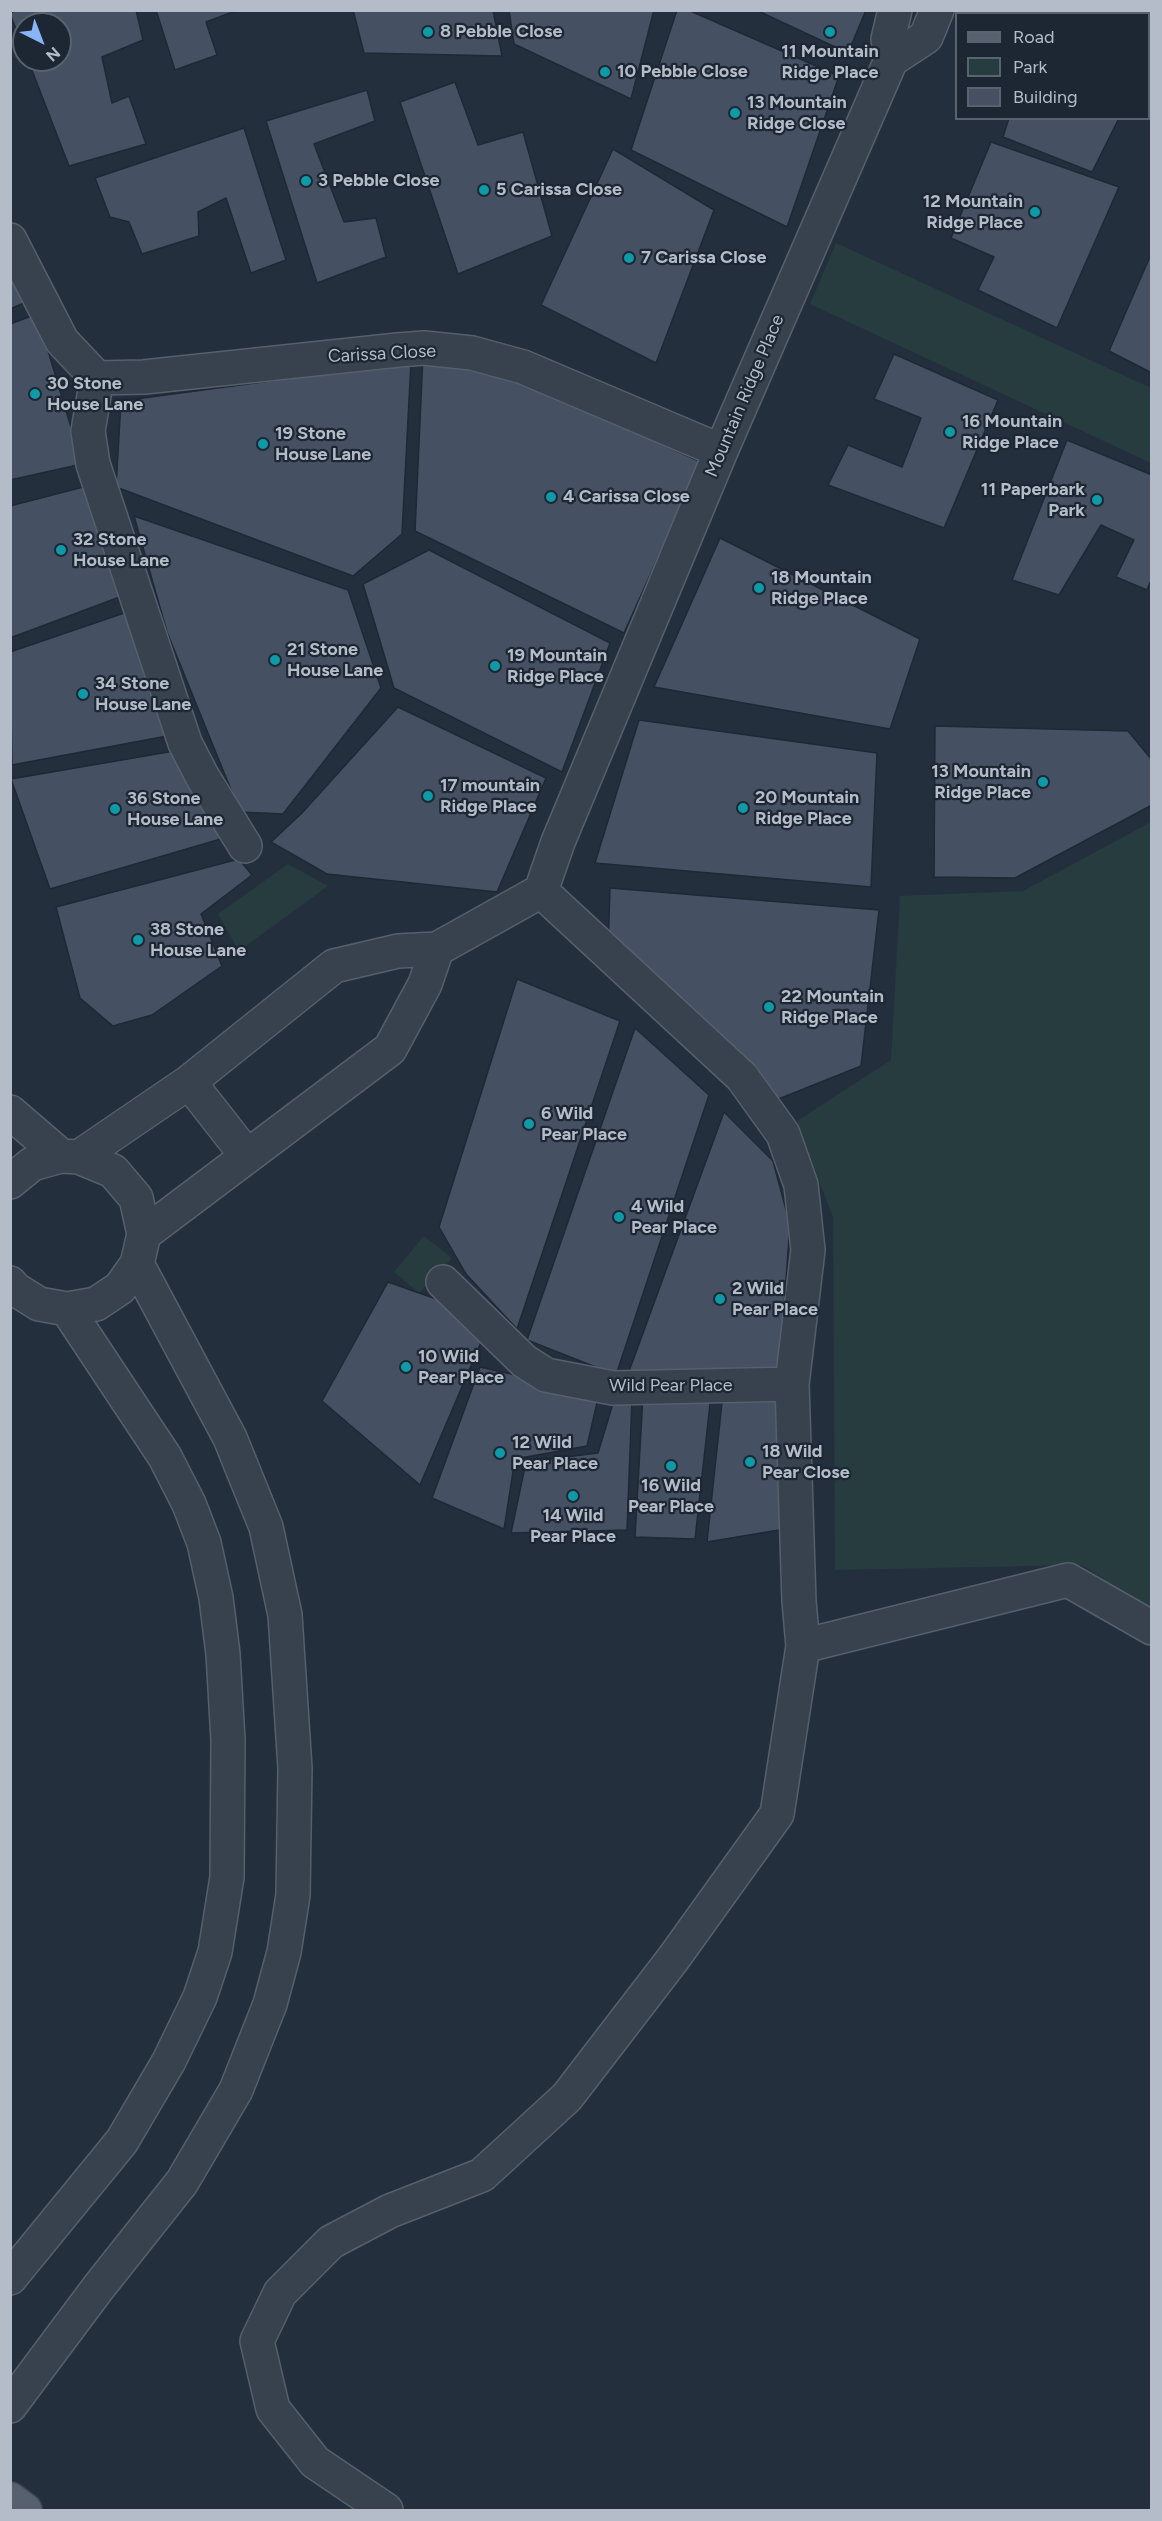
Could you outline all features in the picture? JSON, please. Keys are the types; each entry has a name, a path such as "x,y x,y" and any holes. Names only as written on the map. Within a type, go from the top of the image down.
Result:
{"main road":[{"path":"10,2499 25,2511"}],"street":[{"name":"Mountain Ridge Place","path":"541,891 558,842 721,451 891,60 888,39 895,10"},
{"path":"891,60 926,38 937,10"},
{"path":"10,240 62,341 97,378 88,431 93,464 185,743 202,777 245,846"},
{"name":"Carissa Close","path":"97,378 144,377 424,348 472,353 523,367 721,451"},
{"path":"10,1182 32,1164 70,1156 189,1082 334,966 398,951 437,949 541,891 742,1077 783,1134 801,1185 808,1250 792,1384 799,1602 803,1647 777,1814 673,1959 567,2097 482,2175 390,2211 331,2242 280,2293 256,2341 273,2409 315,2462 386,2511"},
{"path":"39,1309 96,1304 120,1288 141,1249 247,1156 390,1048 425,984 437,949"},
{"path":"189,1082 247,1156"},
{"path":"10,1112 70,1156 113,1171 136,1198 141,1249 230,1438 266,1527 285,1614 295,1768 293,1895 284,1952 270,2004 236,2090 182,2182 98,2288 10,2406"},
{"name":"Wild Pear Place","path":"443,1282 524,1361 546,1375 612,1388 792,1384"},
{"path":"10,1283 39,1309 165,1457 189,1504 204,1543 223,1654 228,1740 226,1877 215,1952 200,1997 169,2061 122,2141 10,2278"},
{"path":"803,1647 1068,1580 1148,1623 1152,1628"}],"green space":[{"path":"836,243 1151,388 1151,463 810,304"},
{"path":"1151,822 1151,1610 1082,1565 835,1570 833,1218 797,1121 891,1060 900,896 1023,891"},
{"path":"288,864 328,886 239,951 218,914"},
{"path":"424,1236 452,1258 419,1293 394,1272"}],"building":[{"path":"15,10 136,10 143,40 102,57 112,103 129,96 146,144 69,166 33,72 72,72 72,12 12,12"},
{"path":"156,10 238,10 206,22 217,55 175,70"},
{"name":"8 Pebble Close","path":"353,10 493,10 502,56 364,53"},
{"name":"10 Pebble Close","path":"509,10 654,10 631,99 514,44"},
{"name":"13 Mountain Ridge Close","path":"677,10 688,10 839,76 787,227 631,150"},
{"name":"11 Mountain Ridge Place","path":"756,10 866,10 848,53"},
{"path":"1051,10 1082,10 1086,12 1050,12"},
{"path":"1150,40 1152,41 1152,108 1150,108"},
{"name":"5 Carissa Close","path":"455,82 478,145 523,132 552,236 458,274 400,102"},
{"name":"3 Pebble Close","path":"367,90 375,121 314,144 344,222 376,218 386,257 317,283 266,121"},
{"path":"1008,120 1118,120 1092,172 1003,137"},
{"path":"244,128 286,260 251,273 226,198 198,212 199,236 142,254 129,222 110,217 95,178"},
{"name":"12 Mountain Ridge Place","path":"991,142 1119,187 1057,328 978,290 994,257 951,238"},
{"name":"7 Carissa Close","path":"613,149 714,210 656,363 541,305"},
{"path":"1152,252 1152,373 1109,351"},
{"path":"10,255 31,300 10,309"},
{"name":"30 Stone House Lane","path":"37,314 82,464 10,480 10,324"},
{"name":"16 Mountain Ridge Place","path":"894,354 998,400 944,528 828,485 848,445 902,467 921,418 874,399"},
{"name":"4 Carissa Close","path":"423,355 484,363 701,462 624,633 415,531"},
{"name":"19 Stone House Lane","path":"411,362 402,534 353,576 116,487 121,401"},
{"name":"11 Paperbark Park","path":"1067,440 1152,475 1152,578 1147,590 1116,577 1134,540 1101,525 1059,595 1012,580"},
{"name":"32 Stone House Lane","path":"91,485 125,595 10,638 10,506"},
{"name":"21 Stone House Lane","path":"134,516 348,590 381,688 283,814 240,812 167,632"},
{"name":"18 Mountain Ridge Place","path":"720,538 920,639 890,729 654,687"},
{"name":"19 Mountain Ridge Place","path":"429,550 610,643 562,772 394,688 363,584"},
{"name":"34 Stone House Lane","path":"130,611 167,736 12,765 10,652"},
{"name":"17 mountain Ridge Place","path":"398,707 546,778 497,892 327,874 271,842 301,814"},
{"name":"20 Mountain Ridge Place","path":"639,720 877,753 871,887 595,863"},
{"name":"13 Mountain Ridge Place","path":"935,726 1128,731 1152,760 1152,805 1015,878 934,877"},
{"name":"36 Stone House Lane","path":"180,750 224,838 50,889 11,779"},
{"name":"38 Stone House Lane","path":"239,859 252,875 201,914 222,966 152,1015 113,1026 80,998 56,907"},
{"name":"22 Mountain Ridge Place","path":"610,888 879,910 861,1066 771,1102 608,949"},
{"name":"6 Wild Pear Place","path":"517,979 620,1021 517,1329 466,1274 439,1227"},
{"name":"4 Wild Pear Place","path":"635,1028 709,1095 616,1375 527,1340"},
{"name":"2 Wild Pear Place","path":"724,1112 773,1161 790,1225 779,1374 628,1374"},
{"name":"10 Wild Pear Place","path":"388,1282 439,1300 485,1333 420,1485 322,1401"},
{"name":"12 Wild Pear Place","path":"480,1367 599,1394 587,1446 515,1459 504,1529 432,1498"},
{"name":"18 Wild Pear Close","path":"723,1393 784,1394 785,1529 707,1542"},
{"name":"16 Wild Pear Place","path":"643,1395 711,1395 695,1539 635,1537"},
{"name":"14 Wild Pear Place","path":"632,1399 627,1530 511,1533 526,1462 598,1453 614,1400"}],"place":[{"name":"8 Pebble Close","path":"428,32"},
{"name":"11 Mountain Ridge Place","path":"830,32"},
{"name":"10 Pebble Close","path":"605,72"},
{"name":"13 Mountain Ridge Close","path":"735,113"},
{"name":"3 Pebble Close","path":"306,181"},
{"name":"5 Carissa Close","path":"484,190"},
{"name":"12 Mountain Ridge Place","path":"1035,212"},
{"name":"7 Carissa Close","path":"629,258"},
{"name":"30 Stone House Lane","path":"35,394"},
{"name":"16 Mountain Ridge Place","path":"950,432"},
{"name":"19 Stone House Lane","path":"263,444"},
{"name":"4 Carissa Close","path":"551,497"},
{"name":"11 Paperbark Park","path":"1097,500"},
{"name":"32 Stone House Lane","path":"61,550"},
{"name":"18 Mountain Ridge Place","path":"759,588"},
{"name":"21 Stone House Lane","path":"275,660"},
{"name":"19 Mountain Ridge Place","path":"495,666"},
{"name":"34 Stone House Lane","path":"83,694"},
{"name":"13 Mountain Ridge Place","path":"1043,782"},
{"name":"17 mountain Ridge Place","path":"428,796"},
{"name":"20 Mountain Ridge Place","path":"743,808"},
{"name":"36 Stone House Lane","path":"115,809"},
{"name":"38 Stone House Lane","path":"138,940"},
{"name":"22 Mountain Ridge Place","path":"769,1007"},
{"name":"6 Wild Pear Place","path":"529,1124"},
{"name":"4 Wild Pear Place","path":"619,1217"},
{"name":"2 Wild Pear Place","path":"720,1299"},
{"name":"10 Wild Pear Place","path":"406,1367"},
{"name":"12 Wild Pear Place","path":"500,1453"},
{"name":"18 Wild Pear Close","path":"750,1462"},
{"name":"16 Wild Pear Place","path":"671,1466"},
{"name":"14 Wild Pear Place","path":"573,1496"}]}
